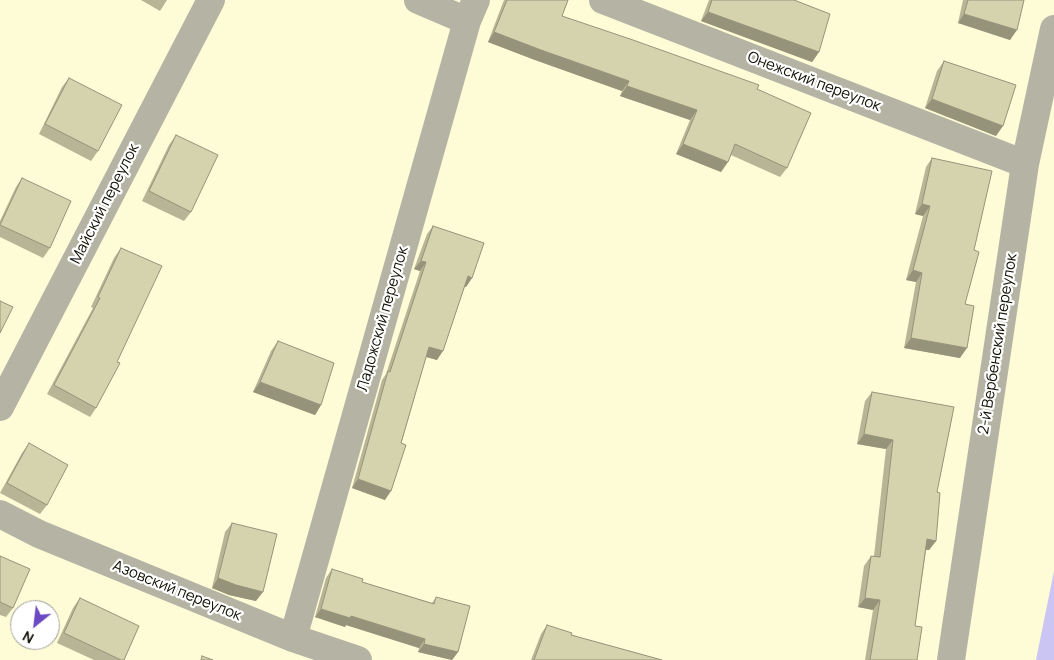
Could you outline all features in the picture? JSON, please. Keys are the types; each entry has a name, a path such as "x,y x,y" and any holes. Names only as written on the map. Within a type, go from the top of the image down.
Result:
{"street":[{"name":"Майский переулок","path":"0,407 211,0"},
{"path":"418,0 472,10"},
{"name":"Онежский переулок","path":"603,0 1025,164"},
{"name":"Ладожский переулок","path":"293,638 472,10"},
{"name":"2-й Вербенский переулок","path":"951,660 1025,164 1054,29"},
{"name":"Азовский переулок","path":"0,514 39,534 293,638 358,660"}],"shaded area":[{"path":"1054,571 1054,660 1036,660"}],"building":[{"path":"507,0 568,0 562,16 759,85 757,89 811,113 787,168 735,144 728,162 683,144 697,110 627,86 629,81 494,32"},
{"path":"712,0 794,0 830,14 819,52 708,12"},
{"path":"968,0 1024,0 1017,30 964,14"},
{"path":"944,61 1016,85 1003,126 932,99"},
{"path":"69,78 122,105 98,151 45,124"},
{"path":"176,135 218,155 191,212 149,191"},
{"path":"932,158 992,171 974,250 979,252 965,304 974,306 967,348 911,338 922,273 913,270 930,206 922,204"},
{"path":"22,178 71,201 50,248 0,225"},
{"path":"433,226 484,243 472,278 468,276 443,351 429,347 401,443 406,445 391,491 358,479 388,371 390,372 426,262 421,261"},
{"path":"121,248 162,266 117,362 120,363 96,408 54,385 100,298 98,297"},
{"path":"0,301 13,307 0,333"},
{"path":"278,341 334,363 321,405 260,382"},
{"path":"872,392 954,407 937,492 940,493 936,541 927,539 915,626 922,627 917,660 870,660 880,600 865,598 871,556 880,557 893,440 864,434"},
{"path":"29,443 68,465 47,505 7,483"},
{"path":"232,523 277,534 263,592 218,578"},
{"path":"0,556 30,569 16,600 10,600 10,607 0,602"},
{"path":"332,569 363,579 362,582 434,604 436,597 470,606 458,652 424,644 425,639 351,616 350,618 321,609"},
{"path":"80,598 139,626 124,660 64,633"},
{"path":"547,625 572,633 571,635 662,660 534,660"},
{"path":"202,656 213,660 201,660"}]}
